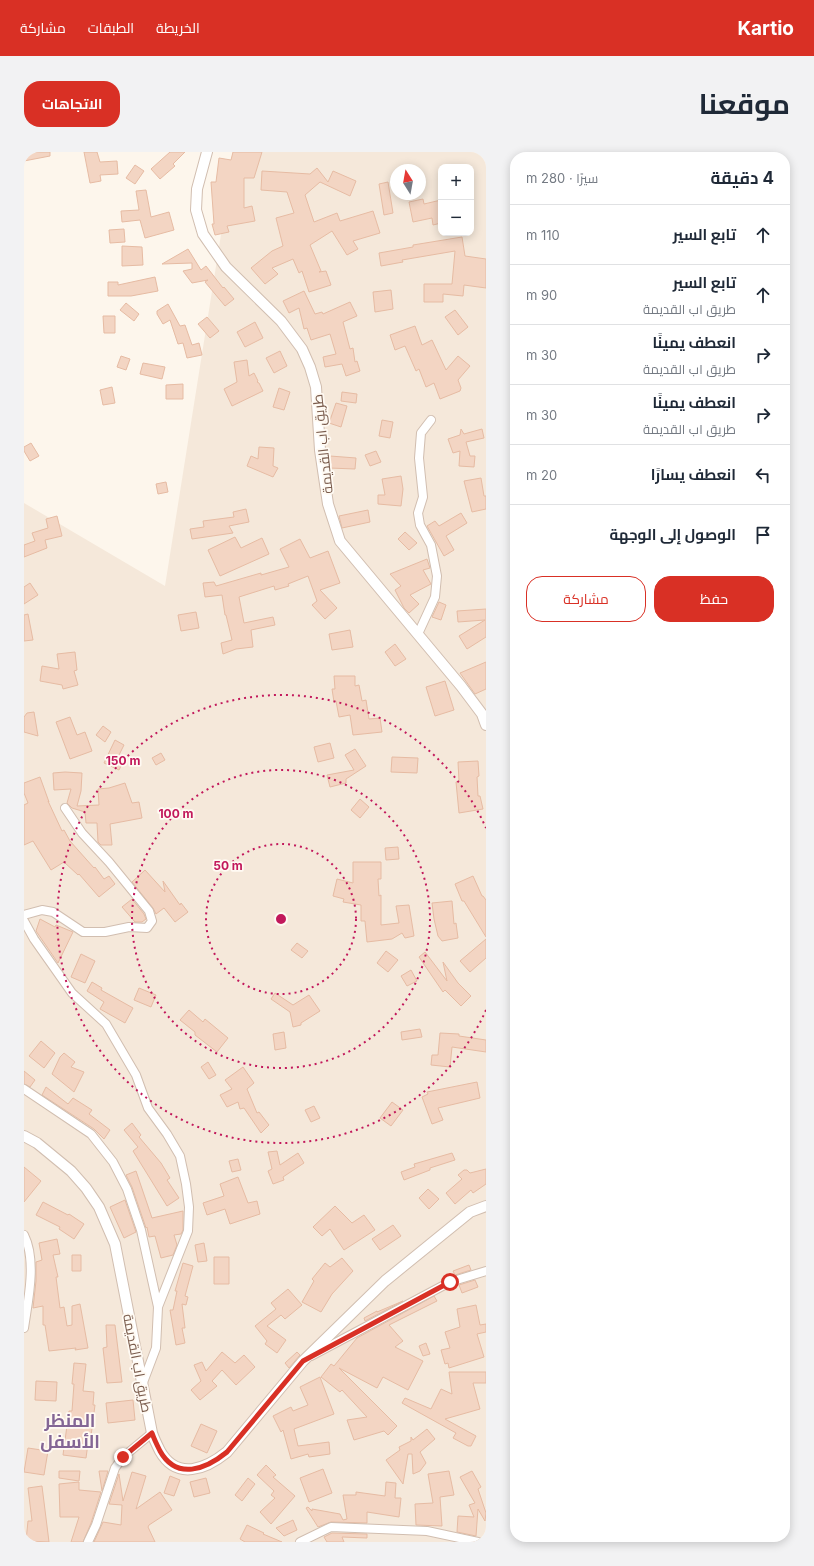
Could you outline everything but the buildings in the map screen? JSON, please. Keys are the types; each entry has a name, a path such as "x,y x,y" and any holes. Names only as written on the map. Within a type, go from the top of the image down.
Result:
{"street":[{"name":"طريق اب القديمة","path":"207,152 197,189 196,210 203,234 226,267 281,321 302,348 316,387 320,450 328,504 340,541 461,686 482,714 486,725"},
{"path":"418,634 435,597 437,576 431,545 420,525 418,513 423,497 420,458 421,434 430,420"},
{"path":"24,916 42,910 53,912 83,932 105,932 129,927 147,928 152,921 150,911 109,862 82,833 65,808"},
{"path":"24,921 34,939 72,993 106,1024 136,1075 148,1108 167,1134 180,1156 189,1207 188,1231 158,1307"},
{"path":"24,1089 91,1134 113,1162 127,1189 141,1230 158,1307 156,1348 142,1385"},
{"name":"طريق اب القديمة","path":"24,1136 37,1143 71,1171 86,1188 98,1207 115,1244 152,1433 160,1452 173,1465 185,1469 199,1469 214,1463 227,1452 303,1361 385,1281 470,1212 486,1206"},
{"path":"24,1235 30,1257 30,1282 24,1328"},
{"path":"303,1361 450,1282 486,1271"},
{"path":"88,1542 96,1525 115,1468 123,1457 152,1433"},
{"path":"300,1542 331,1527 427,1531 478,1542"}],"shaded area":[{"path":"263,152 486,152 486,1542 24,1542 24,503 165,586 231,172"}],"district":[{"name":"المنظر الأسفل","path":"70,1430"}],"route":[{"path":"123,1457 152,1433 160,1452 173,1465 185,1469 199,1469 214,1463 227,1452 303,1361 450,1282"}]}
